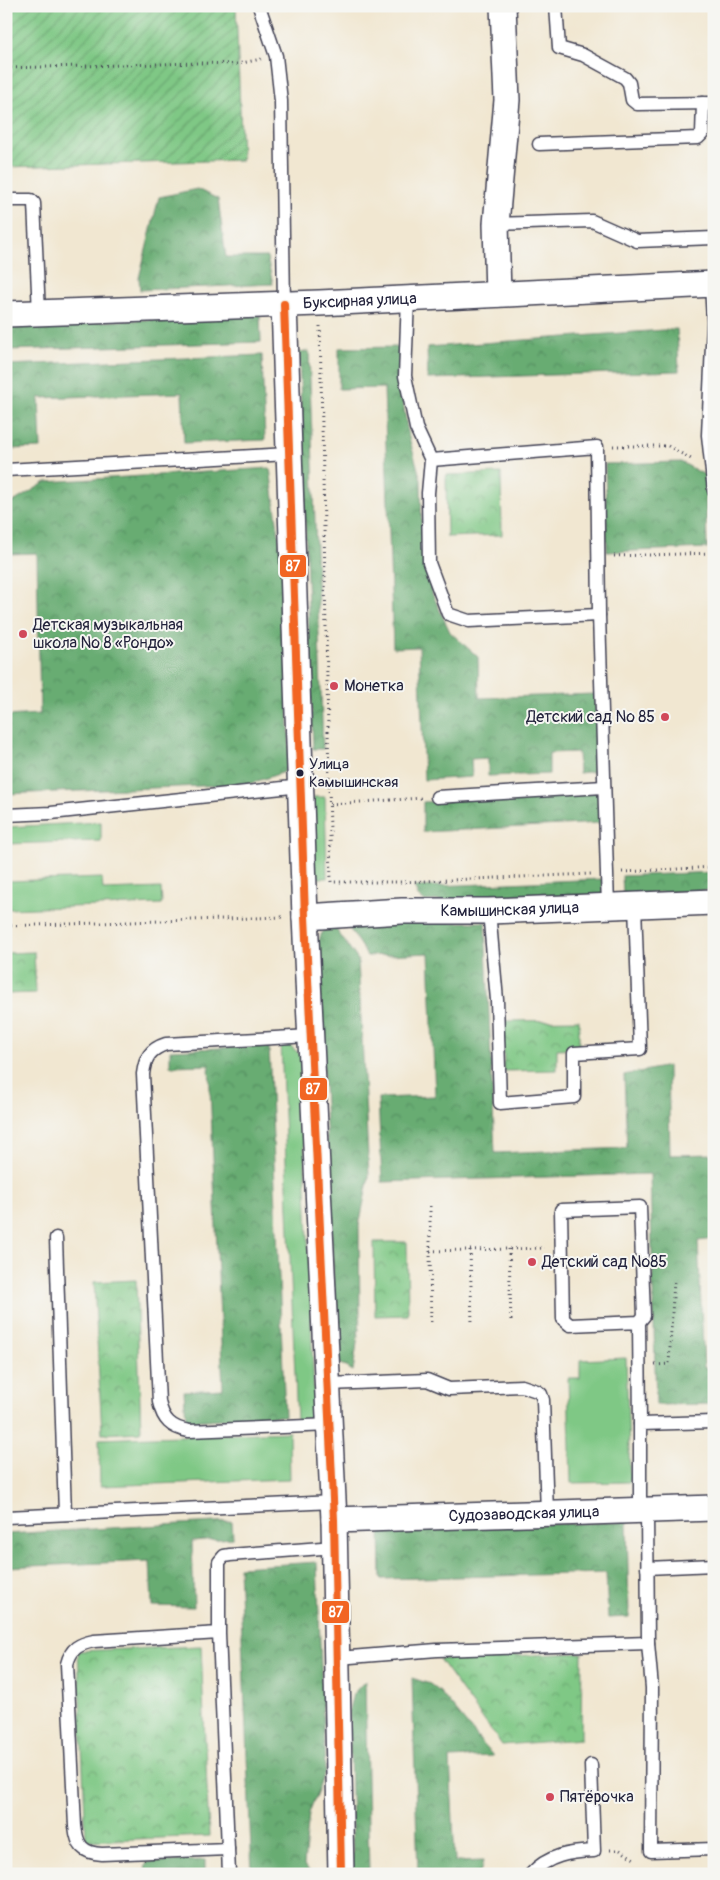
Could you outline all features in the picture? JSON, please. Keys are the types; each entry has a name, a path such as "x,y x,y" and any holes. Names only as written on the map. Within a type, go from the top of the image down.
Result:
{"street":[{"path":"498,294 496,224 507,100 503,6"},
{"name":"Буксирная улица","path":"6,314 284,304 712,284"},
{"path":"284,304 305,917 335,1547 341,1874"},
{"name":"Камышинская улица","path":"305,917 402,911 489,911 714,902"},
{"name":"Судозаводская улица","path":"333,1511 547,1513 714,1508"}],"lane":[{"path":"259,6 276,56 280,101 284,304"},
{"path":"539,144 698,138 702,134 708,103 637,104 632,100 629,83 625,78 583,55 559,48 556,6"},
{"path":"6,200 30,200 34,203 39,313"},
{"path":"496,224 592,221 637,241 714,238"},
{"path":"712,284 713,322 708,435 714,491"},
{"path":"408,298 405,376 416,428 431,460 428,493 429,563 448,614 469,621 599,616"},
{"path":"431,460 597,447 599,616 608,906"},
{"path":"6,470 288,454"},
{"path":"6,815 51,813 301,786"},
{"path":"437,797 604,787"},
{"path":"489,911 497,1000 500,1103 574,1097 574,1053 640,1049 635,905"},
{"path":"310,1036 166,1044 158,1047 147,1056 143,1074 158,1402 163,1417 168,1424 182,1430 330,1426"},
{"path":"639,1322 566,1323 564,1319 561,1210 640,1207 644,1316 639,1322 640,1424 647,1568 648,1643 652,1688 651,1851 714,1848"},
{"path":"56,1238 66,1514"},
{"path":"328,1384 427,1380 449,1389 522,1386 537,1391 541,1394 542,1400 547,1513"},
{"path":"640,1424 714,1422"},
{"path":"6,1517 66,1514 333,1511"},
{"path":"229,1874 219,1633 219,1562 224,1556 335,1547"},
{"path":"647,1568 714,1564"},
{"path":"219,1633 81,1644 74,1648 68,1664 75,1826 78,1844 84,1850 102,1854 228,1849"},
{"path":"338,1658 437,1650 648,1643"},
{"path":"531,1874 552,1858 572,1852 594,1851 591,1765"}],"path":[{"path":"6,68 199,63 238,64 276,56"},
{"path":"320,345 331,882 401,882 714,867"},
{"path":"597,447 668,446 712,470"},
{"path":"598,557 714,553"},
{"path":"330,804 437,797"},
{"path":"6,926 305,917"},
{"path":"430,1206 431,1326"},
{"path":"430,1251 561,1247"},
{"path":"509,1249 510,1323"},
{"path":"470,1250 472,1323"},
{"path":"640,1366 670,1364 674,1281"},
{"path":"594,1851 620,1850 660,1874"}],"green space":[{"path":"6,6 236,6 242,160 6,167"},
{"path":"197,189 218,199 226,257 267,257 273,284 140,290 139,278 159,197"},
{"path":"260,315 261,342 7,350 8,332 16,325"},
{"path":"677,329 679,371 428,379 427,347"},
{"path":"399,347 401,388 408,434 421,480 422,553 432,593 450,632 478,657 479,698 595,694 598,771 579,773 578,752 549,753 549,774 488,776 488,758 471,759 472,777 424,780 419,647 393,648 384,388 339,389 339,348"},
{"path":"309,351 323,749 313,749 299,352"},
{"path":"262,355 265,440 184,443 182,393 39,398 41,448 9,449 6,365"},
{"path":"681,462 705,475 707,548 607,552 605,464"},
{"path":"270,468 285,582 290,763 284,772 249,784 6,794 6,716 40,714 37,553 6,554 6,536 11,535 10,504 46,482"},
{"path":"501,473 502,535 447,537 446,475"},
{"path":"601,792 601,823 423,832 423,802"},
{"path":"313,797 325,797 327,878 315,878"},
{"path":"101,822 101,841 6,844 6,827"},
{"path":"714,872 714,890 623,894 622,876"},
{"path":"102,878 103,890 161,888 162,904 6,909 6,881"},
{"path":"602,879 604,896 424,901 418,896 414,887"},
{"path":"485,922 495,1153 627,1148 624,1075 668,1066 670,1155 714,1154 714,1239 698,1241 704,1368 714,1368 714,1404 656,1405 650,1174 382,1182 378,1098 435,1096 429,953 367,956 346,923"},
{"path":"333,925 358,960 369,1176 359,1226 360,1322 353,1371 339,1363 337,1354 318,959 321,934"},
{"path":"34,952 36,993 6,994 6,953"},
{"path":"579,1020 579,1048 557,1049 557,1070 504,1071 503,1021"},
{"path":"281,1044 289,1045 301,1055 314,1410 310,1418 297,1422"},
{"path":"269,1046 285,1416 186,1421 184,1391 223,1389 209,1065 170,1066 170,1050"},
{"path":"374,1242 407,1242 408,1315 375,1316"},
{"path":"136,1280 141,1432 102,1434 94,1282"},
{"path":"626,1358 630,1482 571,1483 568,1378 580,1378 580,1360"},
{"path":"289,1432 290,1479 100,1486 99,1439"},
{"path":"232,1521 233,1538 192,1541 194,1607 152,1606 150,1561 6,1567 6,1534"},
{"path":"627,1522 629,1617 608,1618 606,1573 381,1579 380,1529"},
{"path":"317,1562 325,1772 309,1813 304,1865 312,1874 252,1874 239,1567"},
{"path":"201,1646 209,1836 86,1841 78,1651"},
{"path":"582,1653 581,1739 502,1745 439,1659"},
{"path":"412,1678 430,1684 440,1692 493,1756 450,1758 455,1862 483,1861 480,1874 418,1874"},
{"path":"365,1681 369,1874 353,1874 349,1709 353,1694"},
{"path":"205,1860 205,1874 144,1874 147,1862"}],"transit line":[{"name":"87","path":"284,304 305,917 334,1520 341,1874"}],"place":[{"name":"Детская музыкальная школа № 8 «Рондо»","path":"23,634"},
{"name":"Монетка","path":"334,686"},
{"name":"Детский сад № 85","path":"665,717"},
{"name":"Улица Камышинская","path":"300,773"},
{"name":"Детский сад №85","path":"532,1262"},
{"name":"Пятёрочка","path":"550,1797"}]}
